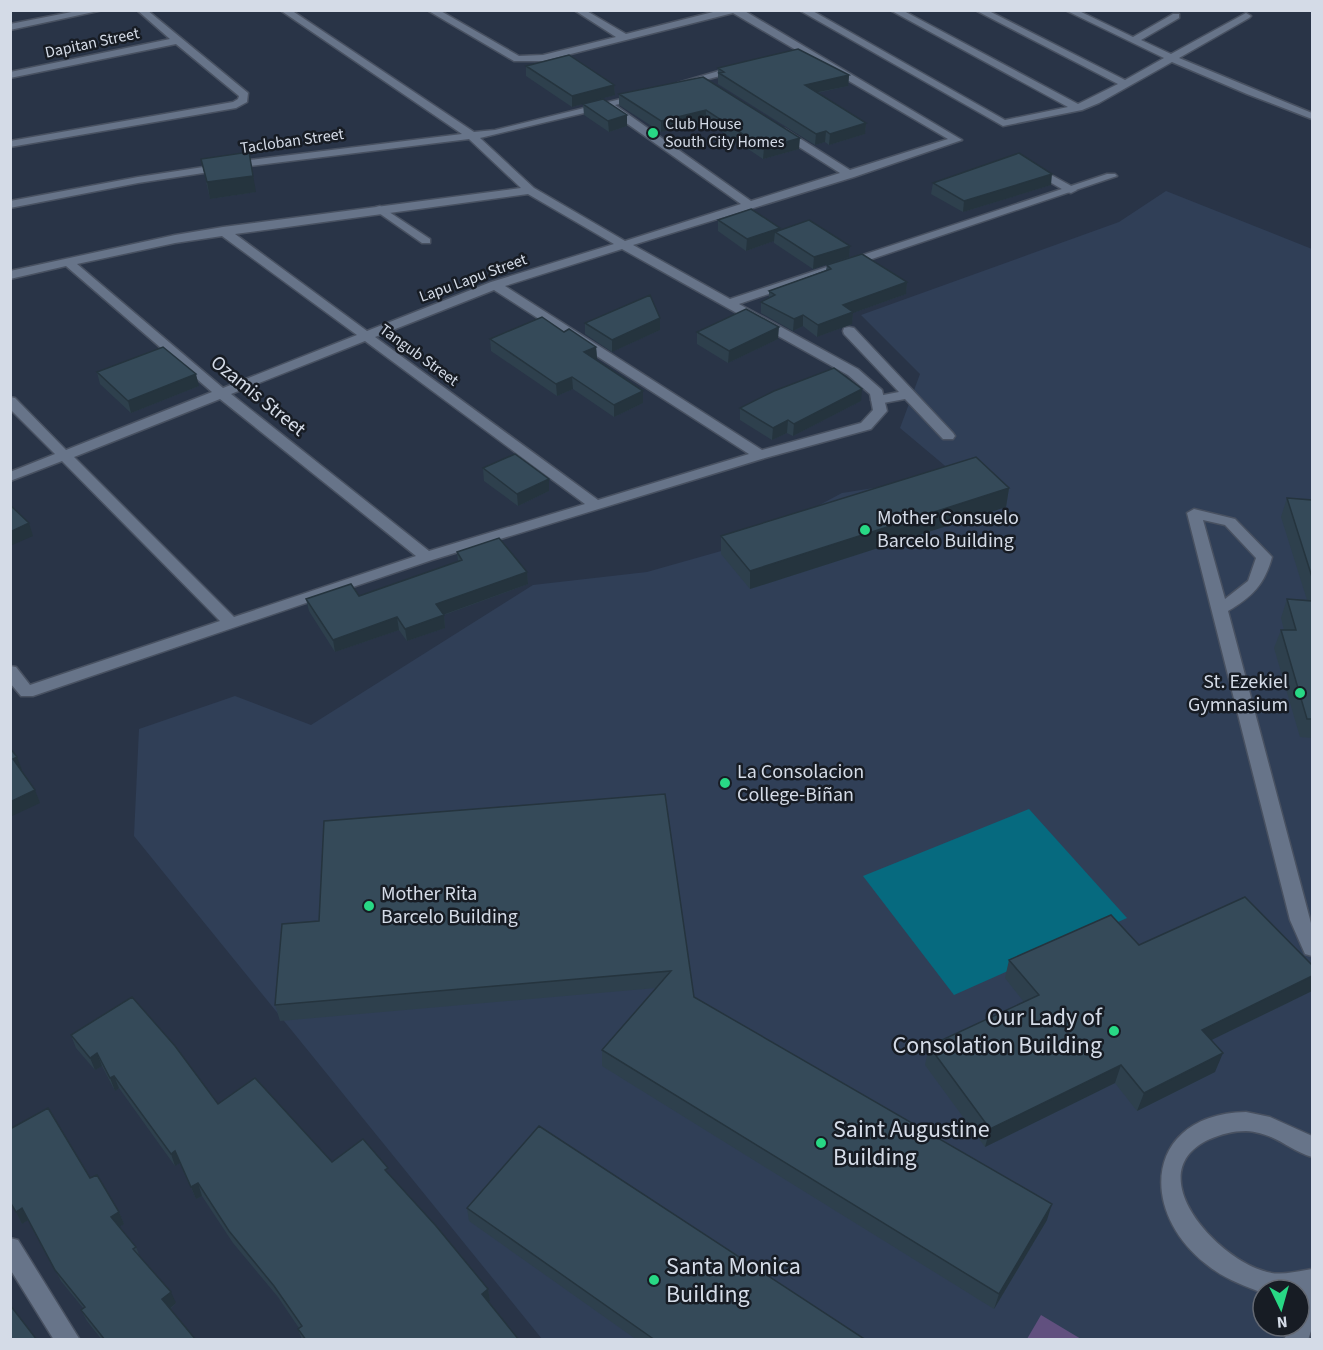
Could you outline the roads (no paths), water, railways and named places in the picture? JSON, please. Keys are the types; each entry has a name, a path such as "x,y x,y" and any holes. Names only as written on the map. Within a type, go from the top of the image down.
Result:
{"street":[{"path":"10,27 99,10"},
{"path":"10,144 241,102 244,95 141,10"},
{"path":"10,670 27,692 427,557 760,455 866,426 880,411 877,393 853,372 622,244 530,190 472,136 284,10"},
{"path":"431,10 517,58 543,58 735,10 802,50"},
{"path":"578,10 625,38"},
{"path":"805,12 819,10"},
{"path":"894,10 1078,108"},
{"path":"979,10 1125,84"},
{"path":"1069,10 1171,59 1259,97 1312,116"},
{"path":"1134,41 1176,16 1164,10"},
{"path":"805,12 1003,123 1078,108 1246,16"},
{"name":"Dapitan Street","path":"10,75 179,40"},
{"path":"790,53 802,50"},
{"name":"Lapu Lapu Street","path":"10,477 63,454 222,394 495,285 957,140 802,50"},
{"path":"677,85 745,66"},
{"path":"700,79 710,85"},
{"name":"Tacloban Street","path":"10,205 138,180 249,162 495,133 654,92"},
{"path":"607,104 751,206"},
{"path":"770,124 850,175"},
{"path":"1026,164 1071,190"},
{"path":"729,303 1111,176"},
{"path":"10,275 223,231 530,190"},
{"path":"380,209 426,241"},
{"name":"Tangub Street","path":"223,231 596,504"},
{"name":"Ozamis Street","path":"68,262 222,394 427,557"},
{"path":"495,285 760,455"},
{"path":"849,331 948,436"},
{"path":"878,400 908,394"},
{"path":"10,401 232,624"},
{"path":"1219,609 1248,594 1260,574 1264,556 1230,522 1194,513 1211,577 1219,609 1300,920 1312,948"},
{"path":"1312,1148 1286,1131 1257,1123 1230,1122 1206,1128 1186,1140 1174,1160 1170,1182 1180,1217 1189,1233 1210,1255 1237,1272 1267,1283 1296,1284 1312,1280"},
{"path":"10,1248 68,1340"},
{"path":"1296,1340 1312,1299"}],"place":[{"name":"Club House South City Homes","path":"653,133"},
{"name":"Mother Consuelo Barcelo Building","path":"865,530"},
{"name":"St. Ezekiel Gymnasium","path":"1300,693"},
{"name":"La Consolacion College-Biñan","path":"725,783"},
{"name":"Mother Rita Barcelo Building","path":"369,906"},
{"name":"Our Lady of Consolation Building","path":"1114,1031"},
{"name":"Saint Augustine Building","path":"821,1143"},
{"name":"Santa Monica Building","path":"654,1280"}]}
